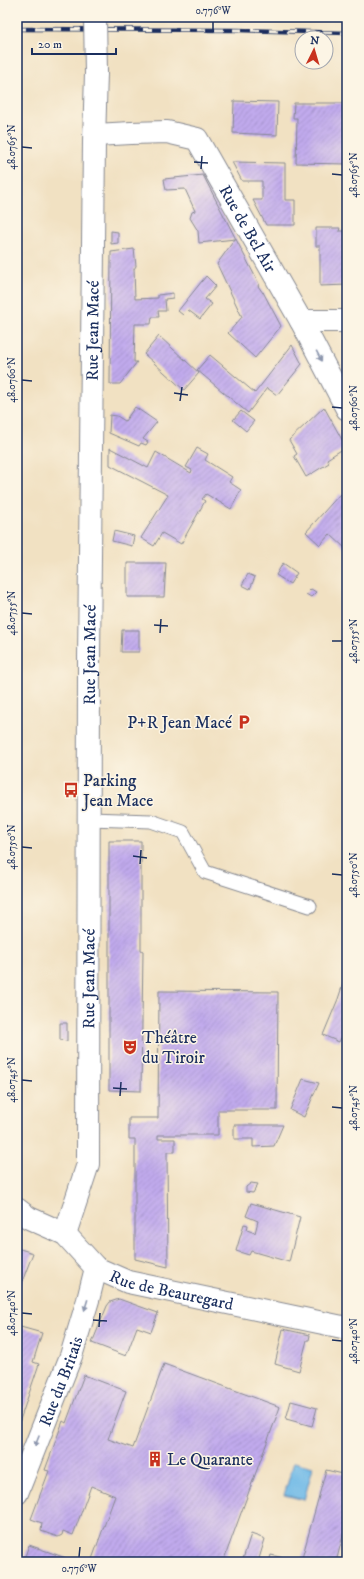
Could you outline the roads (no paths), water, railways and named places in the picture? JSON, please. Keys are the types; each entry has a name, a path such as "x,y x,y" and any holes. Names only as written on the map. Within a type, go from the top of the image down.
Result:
{"street":[{"name":"Rue Jean Macé","path":"65,1234 88,1164 90,645 96,72 95,17"},
{"name":"Rue de Bel Air","path":"95,135 131,132 167,132 197,139 301,322 347,409"},
{"path":"301,322 347,320"},
{"name":"Rue de Beauregard","path":"17,1209 29,1218 65,1234 96,1268 128,1282 347,1328"},
{"name":"Rue du Britais","path":"17,1492 71,1356 96,1268"}],"lane":[{"path":"89,819 151,821 183,832 205,872 310,906"}],"water":[{"path":"294,1462 313,1467 304,1500 284,1495"}],"railway":[{"path":"320,17 347,18"},
{"path":"17,29 238,30 347,33"}],"place":[{"name":"P+R Jean Macé","path":"244,722"},
{"name":"Parking Jean Mace","path":"71,790"},
{"name":"Théâtre du Tiroir","path":"130,1047"},
{"name":"Le Quarante","path":"155,1459"}]}
